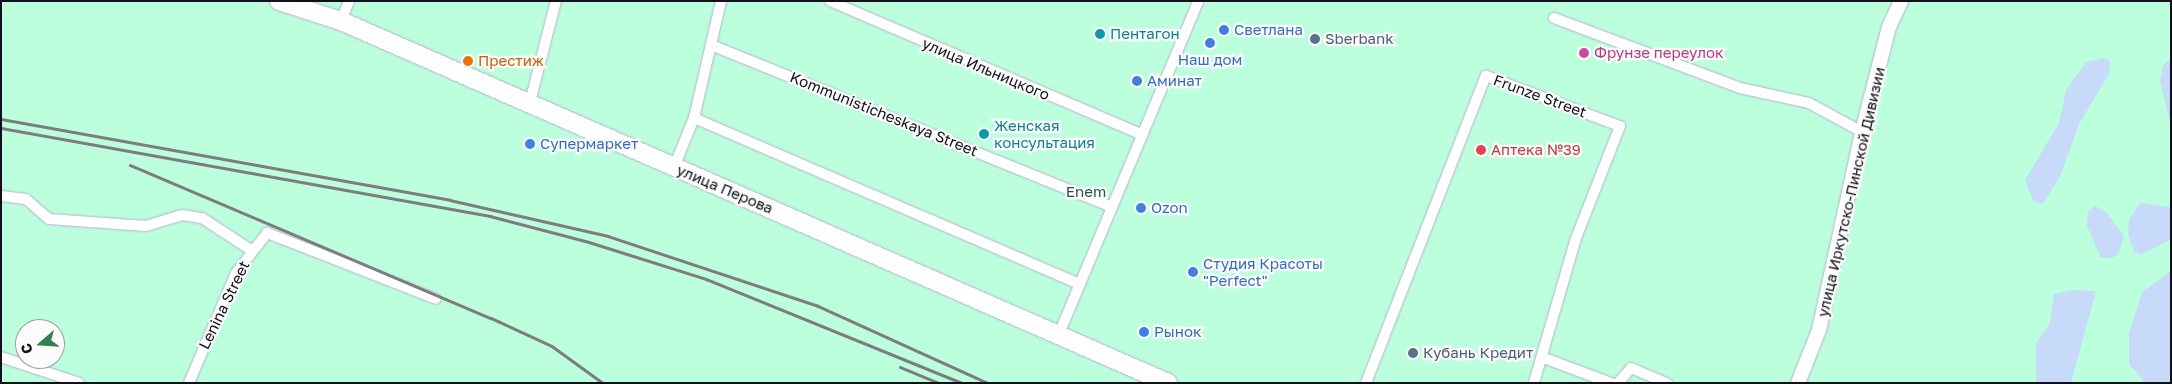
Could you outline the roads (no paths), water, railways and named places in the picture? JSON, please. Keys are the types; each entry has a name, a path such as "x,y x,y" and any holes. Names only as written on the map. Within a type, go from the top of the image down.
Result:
{"highway":[{"name":"улица Перова","path":"279,1 341,21 530,102 1168,383"}],"street":[{"path":"341,21 349,1"},
{"path":"530,102 556,1"},
{"path":"674,167 694,118 721,1"},
{"name":"улица Ильницкого","path":"830,1 1143,135"},
{"path":"1059,334 1198,1"},
{"name":"улица Иркутско-Пинской Дивизии","path":"1798,383 1819,330 1838,259 1862,132 1889,27 1902,1"},
{"path":"1554,18 1740,88 1808,103 1862,132"},
{"name":"Kommunisticheskaya Street","path":"711,45 1111,207"},
{"name":"Frunze Street","path":"1366,383 1486,76 1620,126 1576,238 1544,358 1534,383"},
{"path":"694,118 1080,284"},
{"path":"1,196 26,199 49,219 146,226 182,215 202,218 251,250"},
{"name":"Lenina Street","path":"189,383 236,273 251,250 267,234 436,298"},
{"path":"1,357 79,383"},
{"path":"1544,358 1611,383"},
{"path":"1618,383 1631,368 1667,383"}],"water":[{"path":"2104,58 2110,61 2109,74 2079,124 2060,176 2043,204 2033,201 2025,180 2059,123 2066,90 2086,62"},
{"path":"2171,59 2171,127 2160,81 2163,65"},
{"path":"2140,203 2171,207 2171,239 2141,255 2134,251 2128,235 2129,220"},
{"path":"2095,206 2107,213 2124,236 2119,253 2112,258 2101,258 2087,226 2088,212"},
{"path":"2171,271 2171,383 2145,383 2129,364 2129,334 2142,292"},
{"path":"2073,290 2096,291 2071,383 2036,383 2036,343 2050,323 2054,294"}],"railway":[{"path":"1,119 450,200 608,236 818,306 988,383"},
{"path":"1,128 490,216 589,242 706,279 962,383"},
{"path":"130,165 491,318 552,346 603,383"},
{"path":"900,367 939,383"}],"place":[{"name":"Светлана","path":"1224,30"},
{"name":"Пентагон","path":"1100,34"},
{"name":"Sberbank","path":"1315,39"},
{"name":"Наш дом","path":"1210,43"},
{"name":"Фрунзе переулок","path":"1584,53"},
{"name":"Престиж","path":"468,61"},
{"name":"Аминат","path":"1137,81"},
{"name":"Женская консультация","path":"984,134"},
{"name":"Супермаркет","path":"530,144"},
{"name":"Аптека №39","path":"1481,150"},
{"name":"Ozon","path":"1141,208"},
{"name":"Студия Красоты \"Perfect\"","path":"1193,272"},
{"name":"Рынок","path":"1144,332"},
{"name":"Кубань Кредит","path":"1413,353"}],"park label":[{"name":"Enem","path":"1086,192"}]}
